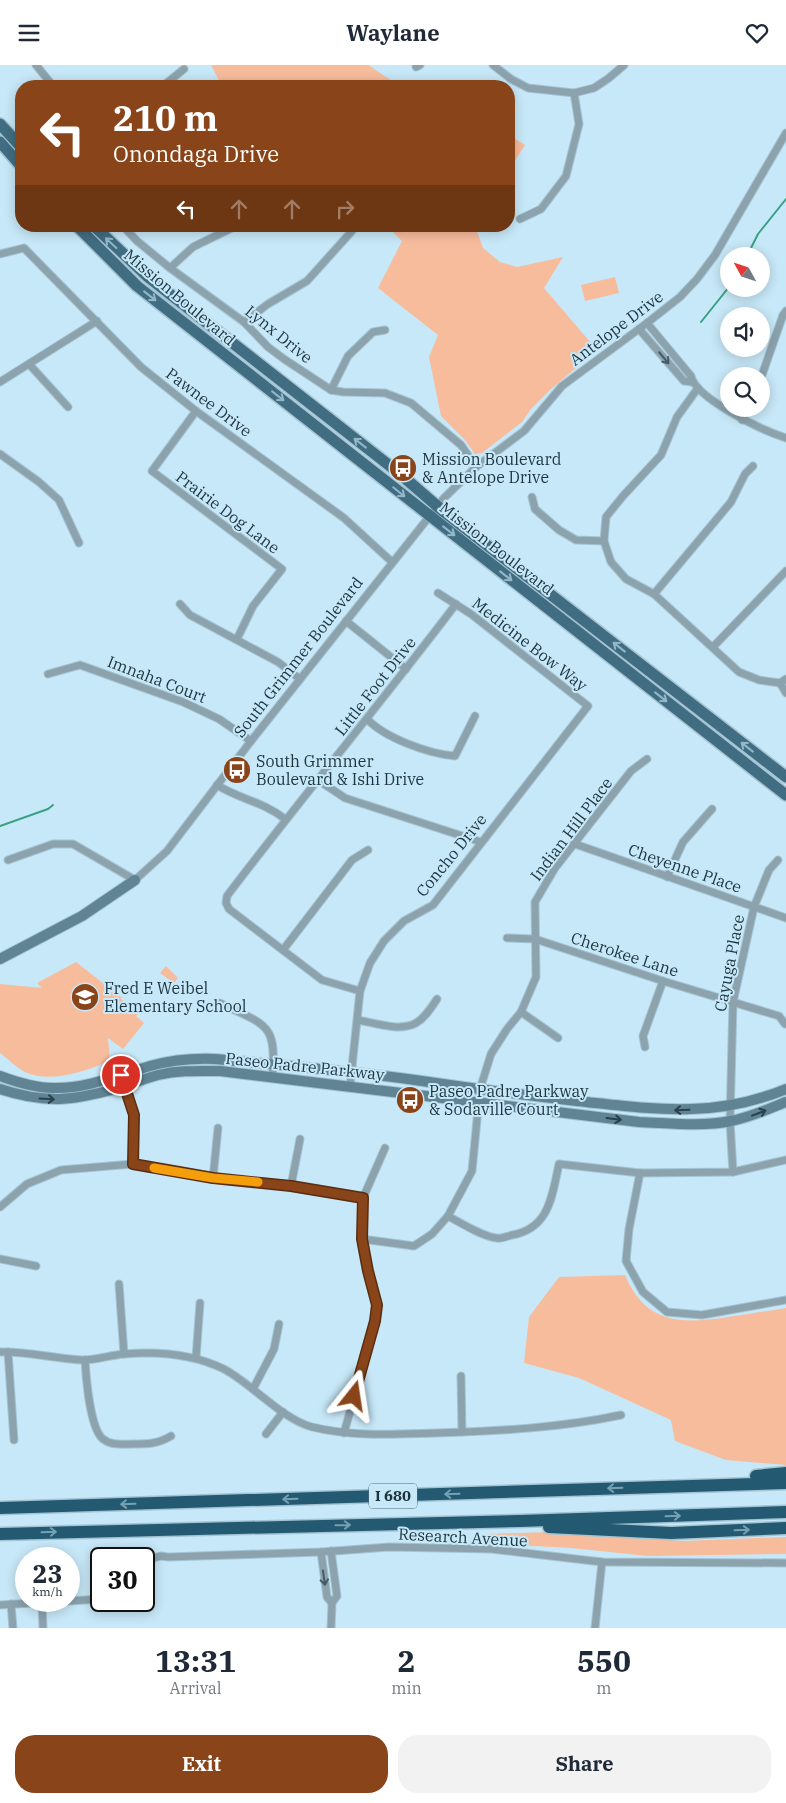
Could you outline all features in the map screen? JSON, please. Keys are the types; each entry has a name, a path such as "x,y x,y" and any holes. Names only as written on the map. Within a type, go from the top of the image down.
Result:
{"highway":[{"path":"650,1487 786,1473"},
{"name":"I 680","path":"0,1508 786,1483"},
{"name":"I 680","path":"0,1534 520,1521 786,1512"},
{"path":"520,1521 534,1526 671,1533 786,1529"}],"main road":[{"path":"0,124 15,140"},
{"path":"0,142 15,159"},
{"name":"Mission Boulevard","path":"83,232 137,286 786,795"},
{"name":"Mission Boulevard","path":"100,232 148,277 786,777"},
{"name":"South Grimmer Boulevard","path":"0,959 82,916 135,880"},
{"name":"Paseo Padre Parkway","path":"0,1089 16,1095 47,1100 81,1098 123,1081 152,1066 193,1058 273,1063 352,1071 480,1089 650,1109 680,1110 730,1107 763,1099 786,1089"},
{"name":"Paseo Padre Parkway","path":"0,1076 18,1082 52,1088 195,1071 272,1077 639,1122 695,1124 730,1121 755,1115 786,1102"}],"street":[{"path":"36,65 48,80"},
{"path":"494,65 513,80"},
{"path":"515,81 528,88 574,93 594,87 623,65"},
{"path":"170,80 184,69"},
{"path":"520,219 541,209 566,176 579,124 574,93"},
{"name":"Antelope Drive","path":"430,516 444,497 476,467 524,431 562,386 640,329 680,297 697,279 716,255 786,133"},
{"name":"Lynx Drive","path":"129,232 137,241 170,268 244,322 268,347 284,359 332,390 385,393 412,403 461,445 476,467"},
{"path":"170,268 193,247 224,232"},
{"path":"244,322 268,304 307,281 351,232"},
{"name":"Pawnee Drive","path":"0,254 24,248 141,367 196,411 344,518 392,562"},
{"path":"765,367 786,311"},
{"path":"0,382 97,321"},
{"path":"647,323 691,376 692,382 698,388 742,420 774,435 786,438"},
{"path":"640,329 684,381 692,382"},
{"path":"332,390 348,356 373,332 385,330"},
{"path":"29,364 68,407"},
{"path":"698,388 677,417 661,455 606,517 604,541 611,562 626,579 654,594 739,672 759,680 783,681 786,693"},
{"name":"Prairie Dog Lane","path":"196,411 152,471 282,569 253,606 237,639"},
{"path":"0,455 39,482 59,500 80,543"},
{"path":"654,594 731,503 745,474 753,466"},
{"path":"532,497 535,509 559,530 576,540 604,541"},
{"name":"South Grimmer Boulevard","path":"135,880 167,851 251,741 430,516"},
{"path":"713,647 786,571"},
{"name":"Medicine Bow Way","path":"438,593 471,614 588,706"},
{"path":"180,604 190,615 278,662 300,679"},
{"name":"Little Foot Drive","path":"283,950 228,909 226,903 227,896 285,819 367,719 456,604"},
{"path":"346,621 406,669"},
{"name":"Imnaha Court","path":"48,673 80,665 183,702 219,719 251,741"},
{"name":"Concho Drive","path":"350,1086 360,991 370,963 384,941 404,921 433,905 588,706"},
{"path":"367,719 387,735 443,755 455,756 475,716"},
{"name":"Indian Hill Place","path":"362,1239 414,1246 432,1234 448,1216 472,1171 480,1089 491,1054 507,1029 521,1012 536,977 535,902 555,868 631,771 647,759"},
{"path":"318,780 345,798 481,842"},
{"path":"217,785 267,807 285,819"},
{"path":"668,877 683,842 712,809"},
{"path":"8,860 53,844 73,844 135,880"},
{"name":"Cheyenne Place","path":"575,844 786,918"},
{"path":"360,991 322,980 283,950 352,860 368,849"},
{"name":"Cayuga Place","path":"733,1172 730,1107 733,1002 754,907 769,870 778,860"},
{"name":"Cherokee Lane","path":"507,938 535,939 663,981 779,1016 785,1024"},
{"path":"645,1047 643,1036 663,981"},
{"path":"358,1020 406,1026 416,1023 422,1018 437,999"},
{"path":"220,1003 265,1026 273,1039 272,1077"},
{"path":"521,1012 558,1038"},
{"path":"123,1081 134,1115 133,1164"},
{"path":"213,1178 218,1128"},
{"path":"291,1186 300,1139"},
{"path":"344,1433 375,1321 377,1305 362,1239 363,1198 385,1148"},
{"path":"448,1216 480,1233 497,1238 523,1233 540,1222 550,1201 559,1164 640,1173 733,1172 786,1160"},
{"path":"0,1207 27,1184 61,1170 133,1164 213,1178 291,1186 363,1198"},
{"path":"640,1173 629,1229 626,1261 643,1292 667,1312 702,1315 786,1300"},
{"path":"0,1259 36,1266"},
{"path":"119,1284 124,1354"},
{"path":"196,1358 200,1303"},
{"path":"253,1389 274,1349 279,1324"},
{"path":"14,1440 4,1352 84,1360 151,1352 196,1358 224,1370 283,1412 310,1426 344,1433 373,1435 462,1432 570,1424 621,1415"},
{"path":"84,1360 92,1414 101,1438 112,1444 154,1444 170,1436"},
{"path":"461,1376 462,1432"},
{"path":"266,1434 283,1412"},
{"name":"Research Avenue","path":"155,1558 320,1552 389,1547 492,1549 602,1562 786,1563"},
{"path":"331,1551 337,1596 332,1603 331,1628"},
{"path":"320,1552 327,1597 332,1603"},
{"path":"595,1628 602,1562"},
{"path":"11,1604 13,1628"},
{"path":"0,1605 15,1604"},
{"path":"42,1612 43,1628"}],"shaded area":[{"path":"211,65 368,65 391,80 219,80"},
{"path":"515,139 525,145 515,161"},
{"path":"393,232 477,232 483,248 500,262 517,267 563,257 544,288 597,350 550,390 531,409 522,422 482,453 475,454 465,440 441,416 429,357 438,335 378,288 402,241"},
{"path":"615,277 619,293 585,301 581,285"},
{"path":"76,962 139,1013 136,1016 144,1023 123,1049 108,1038 110,1061 68,1075 46,1077 25,1072 0,1053 0,984 42,988 37,983"},
{"path":"166,966 178,978 174,983 160,973"},
{"path":"625,1275 643,1304 655,1312 681,1320 711,1319 786,1308 786,1465 726,1460 675,1441 671,1420 579,1378 524,1363 529,1317 559,1277"},
{"path":"552,1532 684,1541 786,1537 786,1554 648,1556 571,1548 483,1543 485,1534"}],"waterway":[{"path":"752,247 758,234 786,199"},
{"path":"701,322 721,297"},
{"path":"0,826 48,809 53,805"}],"slow traffic":[{"path":"154,1168 213,1178 258,1182"}],"place":[{"name":"Mission Boulevard & Antelope Drive","path":"403,468"},
{"name":"South Grimmer Boulevard & Ishi Drive","path":"237,770"},
{"name":"Fred E Weibel Elementary School","path":"85,997"},
{"name":"Paseo Padre Parkway & Sodaville Court","path":"410,1100"}],"route":[{"path":"121,1075 134,1115 133,1164 213,1178 291,1186 363,1198 362,1239 377,1305 375,1321 354,1396"}]}
